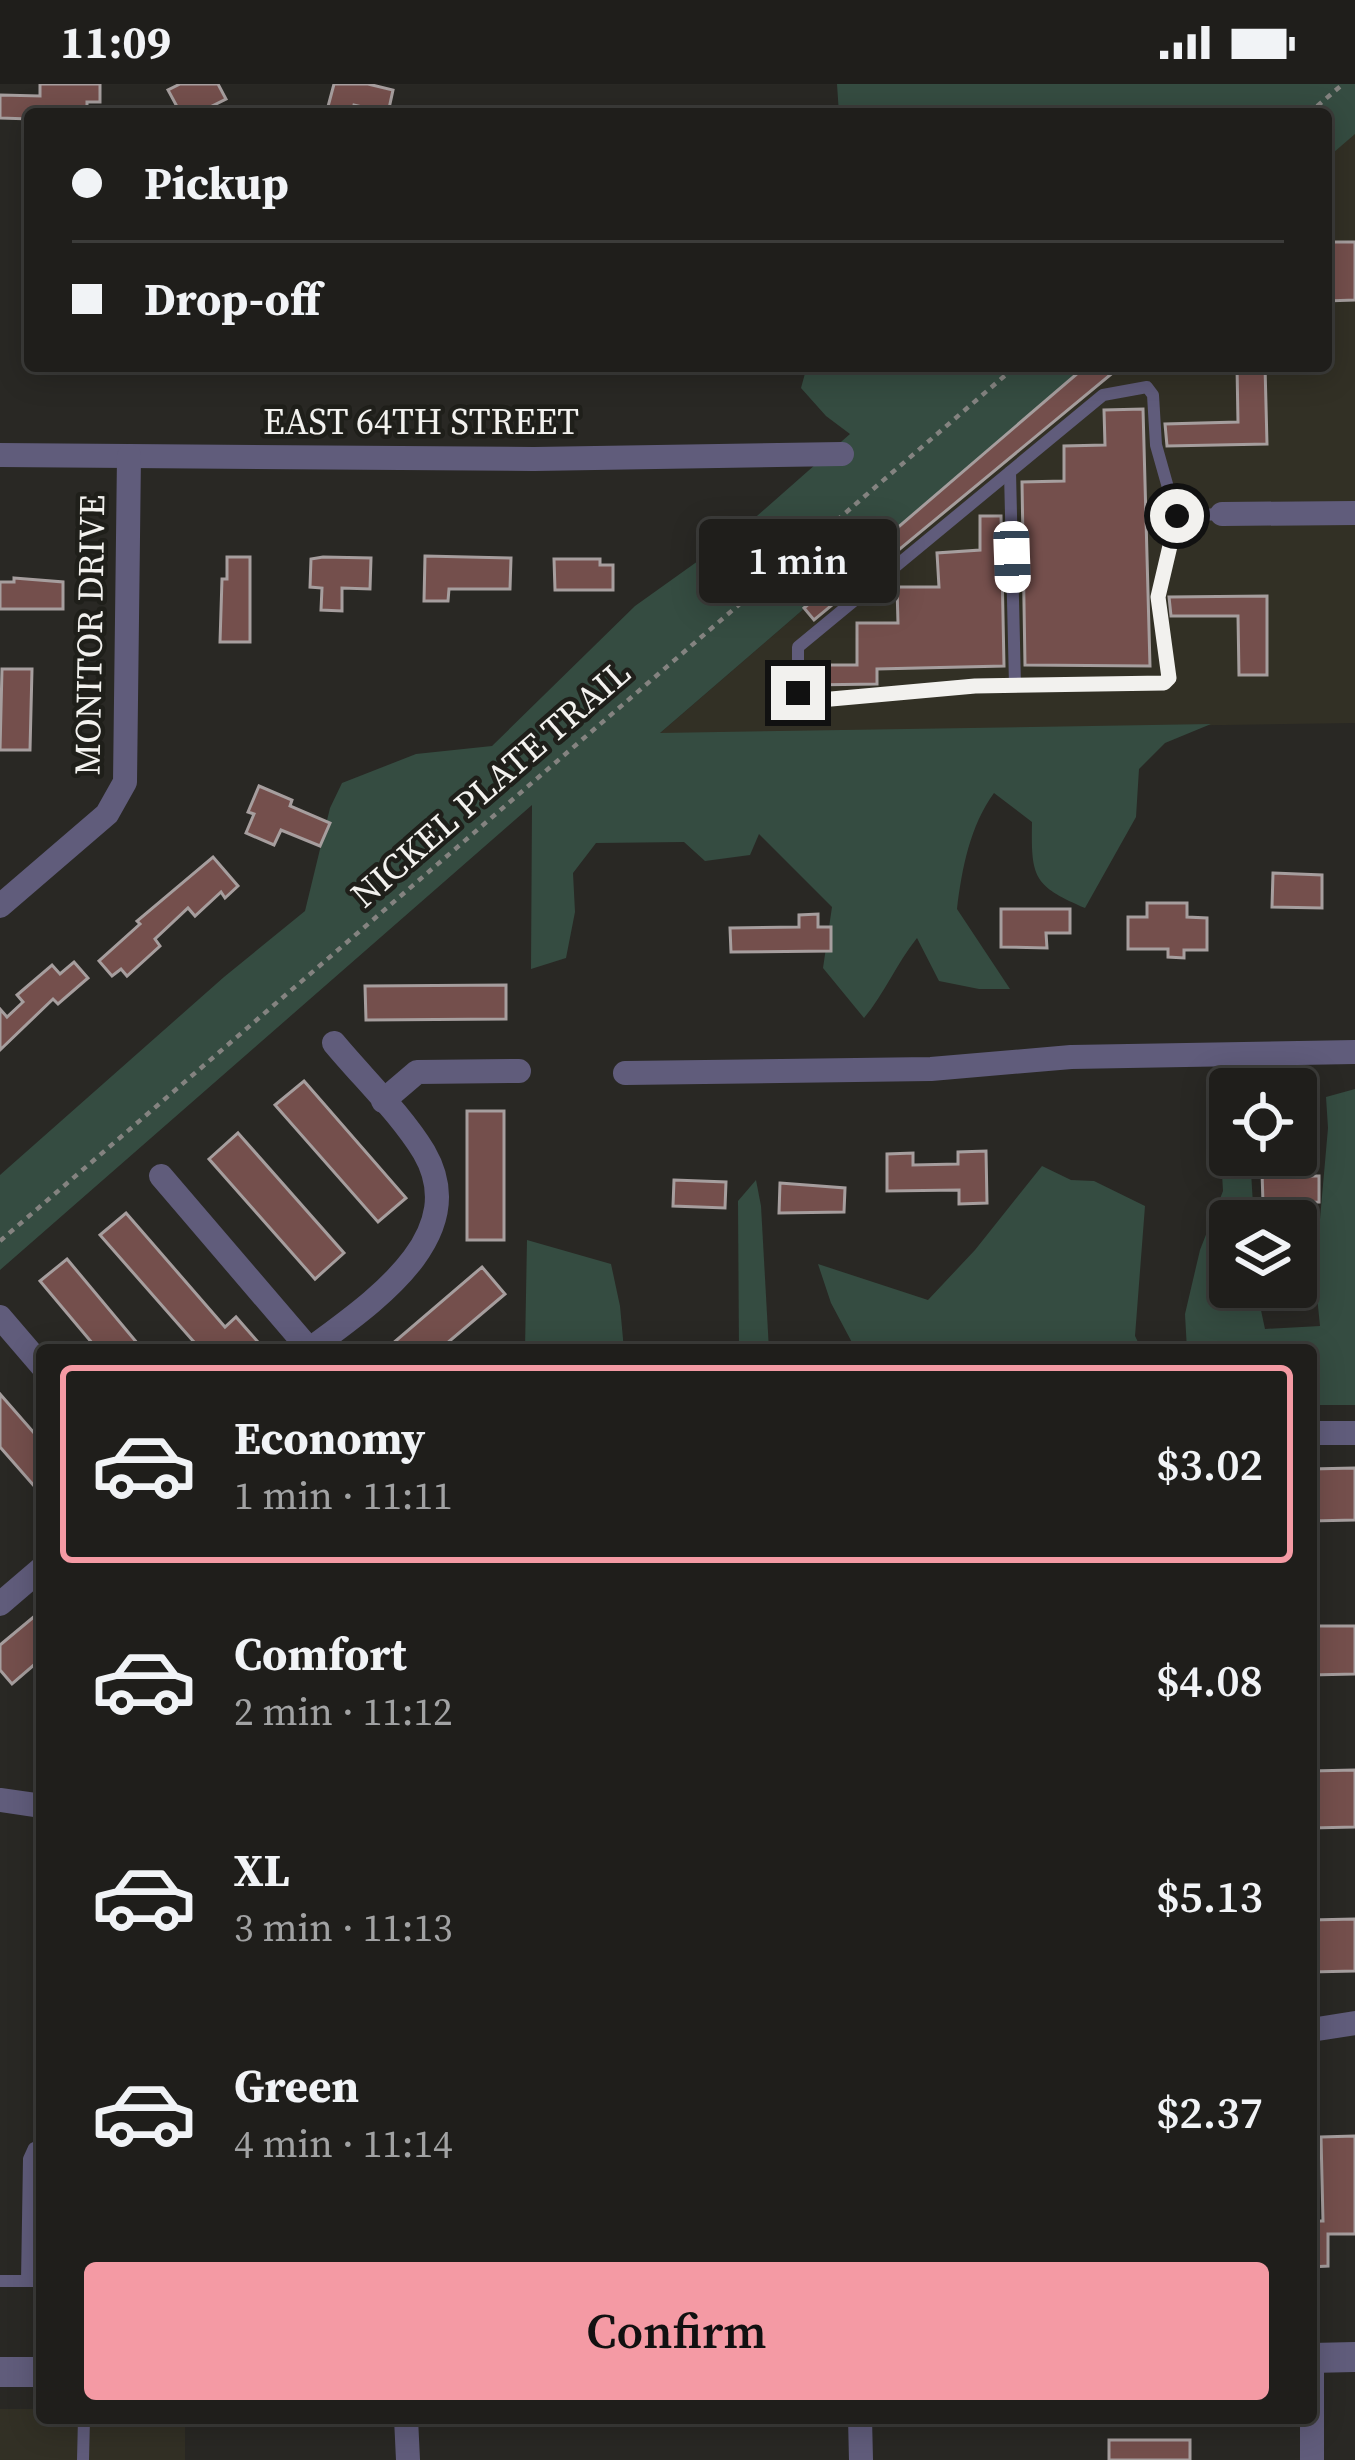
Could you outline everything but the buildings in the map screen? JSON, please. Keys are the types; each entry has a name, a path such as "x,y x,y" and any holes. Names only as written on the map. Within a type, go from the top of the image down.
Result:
{"street":[{"name":"EAST 64TH STREET","path":"0,455 534,459 842,454"},
{"name":"MONITOR DRIVE","path":"0,906 107,814 123,788 128,765 129,456"},
{"path":"1222,514 1355,513"},
{"path":"316,1344 410,1264 431,1232 436,1194 430,1166 416,1141 334,1043"},
{"path":"625,1073 931,1069 1071,1057 1355,1052"},
{"path":"383,1101 417,1072 519,1071"},
{"path":"161,1176 304,1344"},
{"path":"0,1317 36,1359"},
{"path":"1317,1433 1355,1433"},
{"path":"0,1604 36,1573"},
{"path":"0,1800 36,1805"},
{"path":"1317,2029 1355,2023"},
{"path":"1317,2358 1355,2357"},
{"path":"0,2372 36,2372"},
{"path":"406,2424 408,2460"},
{"path":"860,2424 861,2460"},
{"path":"1312,2424 1312,2460"}],"lane":[{"path":"1147,387 1153,395 1156,445 1177,516 1158,597 1169,678 1164,683 1015,685 809,701 798,693 799,647 1103,395 1147,387"},
{"path":"1010,472 1015,685"},
{"path":"1177,516 1222,514"},
{"path":"0,2281 34,2281 28,2159 36,2148"},
{"path":"83,2460 84,2424"}],"path":[{"path":"1315,108 1343,84"},
{"name":"NICKEL PLATE TRAIL","path":"0,1241 1009,372"}],"shaded area":[{"path":"1355,133 1355,723 659,734 1078,372 1332,372 1332,146"},
{"path":"0,2409 36,2409 36,2424 185,2424 185,2460 0,2460"}],"green space":[{"path":"837,84 1355,84 1355,134 1332,154 1332,108 839,108"},
{"path":"805,372 1078,372 660,733 1211,724 1165,743 1139,769 1136,817 1085,908 1045,886 1035,868 1032,822 994,793 968,848 957,909 1010,989 939,981 917,938 864,1018 823,968 832,907 759,834 750,855 705,861 684,842 596,843 573,873 575,912 566,958 531,969 532,805 0,1270 0,1175 305,911 330,808 342,783 416,754 492,746 635,606 740,531 850,434 801,388"},
{"path":"1355,1089 1355,1405 1317,1405 1317,1344 1187,1344 1185,1314 1209,1227 1209,1308 1260,1308 1265,1329 1320,1326 1317,1253 1328,1128 1326,1097"},
{"path":"1042,1166 1071,1180 1094,1181 1145,1206 1135,1336 1139,1344 853,1344 831,1303 818,1264 928,1300"},
{"path":"1222,1176 1251,1176 1253,1200 1219,1200"},
{"path":"756,1180 769,1344 739,1344 738,1201"},
{"path":"527,1240 611,1264 623,1344 525,1344"}],"route":[{"path":"798,693 809,701 975,686 1164,683 1169,678 1158,597 1177,516"}]}
